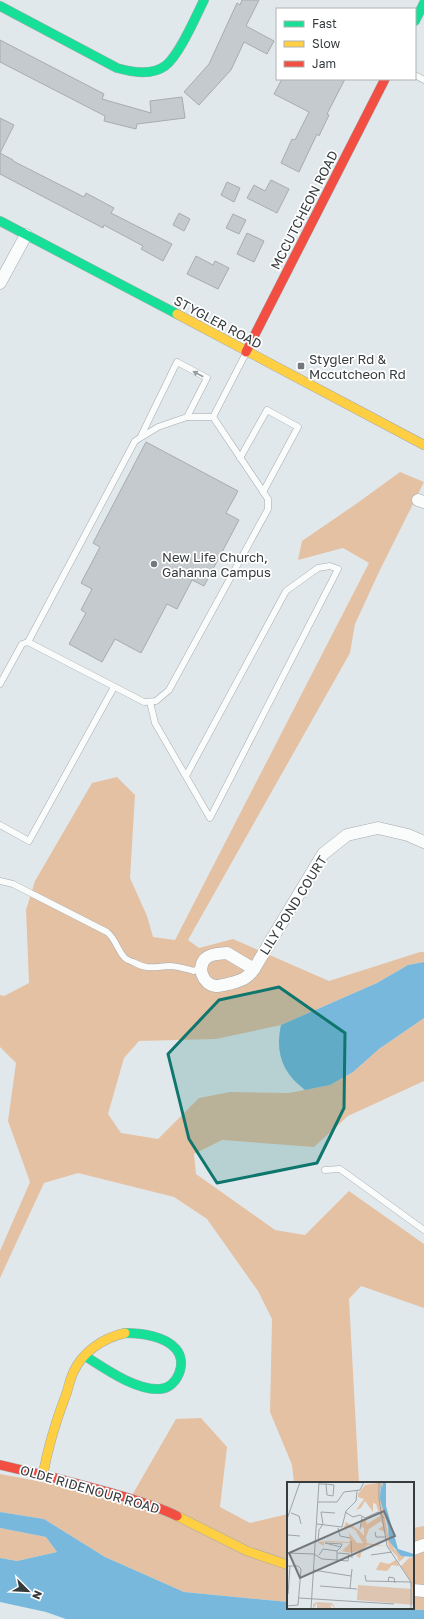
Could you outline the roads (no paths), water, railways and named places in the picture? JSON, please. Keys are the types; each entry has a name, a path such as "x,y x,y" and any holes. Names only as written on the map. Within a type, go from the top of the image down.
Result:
{"street":[{"path":"0,6 118,68 134,72 149,72 166,66 177,52 204,0"},
{"path":"416,19 424,3"},
{"name":"MCCUTCHEON ROAD","path":"246,352 384,80"},
{"name":"STYGLER ROAD","path":"0,221 424,446"},
{"path":"0,283 26,235"},
{"name":"LILY POND COURT","path":"254,969 227,954 213,954 205,959 201,967 202,976 208,983 217,986 242,980 250,976 323,854 348,835 378,828 408,835 424,842"},
{"path":"43,1474 50,1442 75,1368 85,1356 103,1339 121,1334 140,1334 160,1339 179,1352 181,1367 177,1379 168,1387 162,1389 146,1388 133,1384 85,1356"},
{"name":"OLDE RIDENOUR ROAD","path":"0,1465 43,1474 126,1497 166,1510 247,1551 287,1565"},
{"path":"414,1549 424,1546"},
{"path":"414,1590 424,1591"}],"lane":[{"path":"213,417 246,352"},
{"path":"140,436 177,362 207,378 187,417"},
{"path":"240,458 267,410 298,427 263,492"},
{"path":"0,684 22,644 28,642 135,441 140,436 158,427 187,417 213,417"},
{"path":"28,642 144,702 156,701 169,690 268,509 268,499 213,417"},
{"path":"150,702 154,723 210,818 338,569 330,566 318,568 286,591 186,776"},
{"path":"0,825 29,841 114,687"},
{"path":"0,881 13,884 107,932 113,936 119,950 125,958 141,967 152,969 170,966 194,971 201,967"},
{"path":"325,1170 340,1169 424,1230"}],"water":[{"path":"424,962 424,1018 379,1049 353,1072 330,1085 305,1090 297,1083 286,1069 282,1061 279,1044 281,1025 377,983 408,965"},
{"path":"0,1512 44,1519 105,1557 184,1592 287,1602 287,1609 424,1610 424,1619 66,1619 46,1612 0,1602 0,1558 17,1561 57,1552 46,1537 0,1528"}],"place":[{"name":"Stygler Rd & Mccutcheon Rd","path":"301,366"},
{"name":"New Life Church, Gahanna Campus","path":"154,564"}]}
